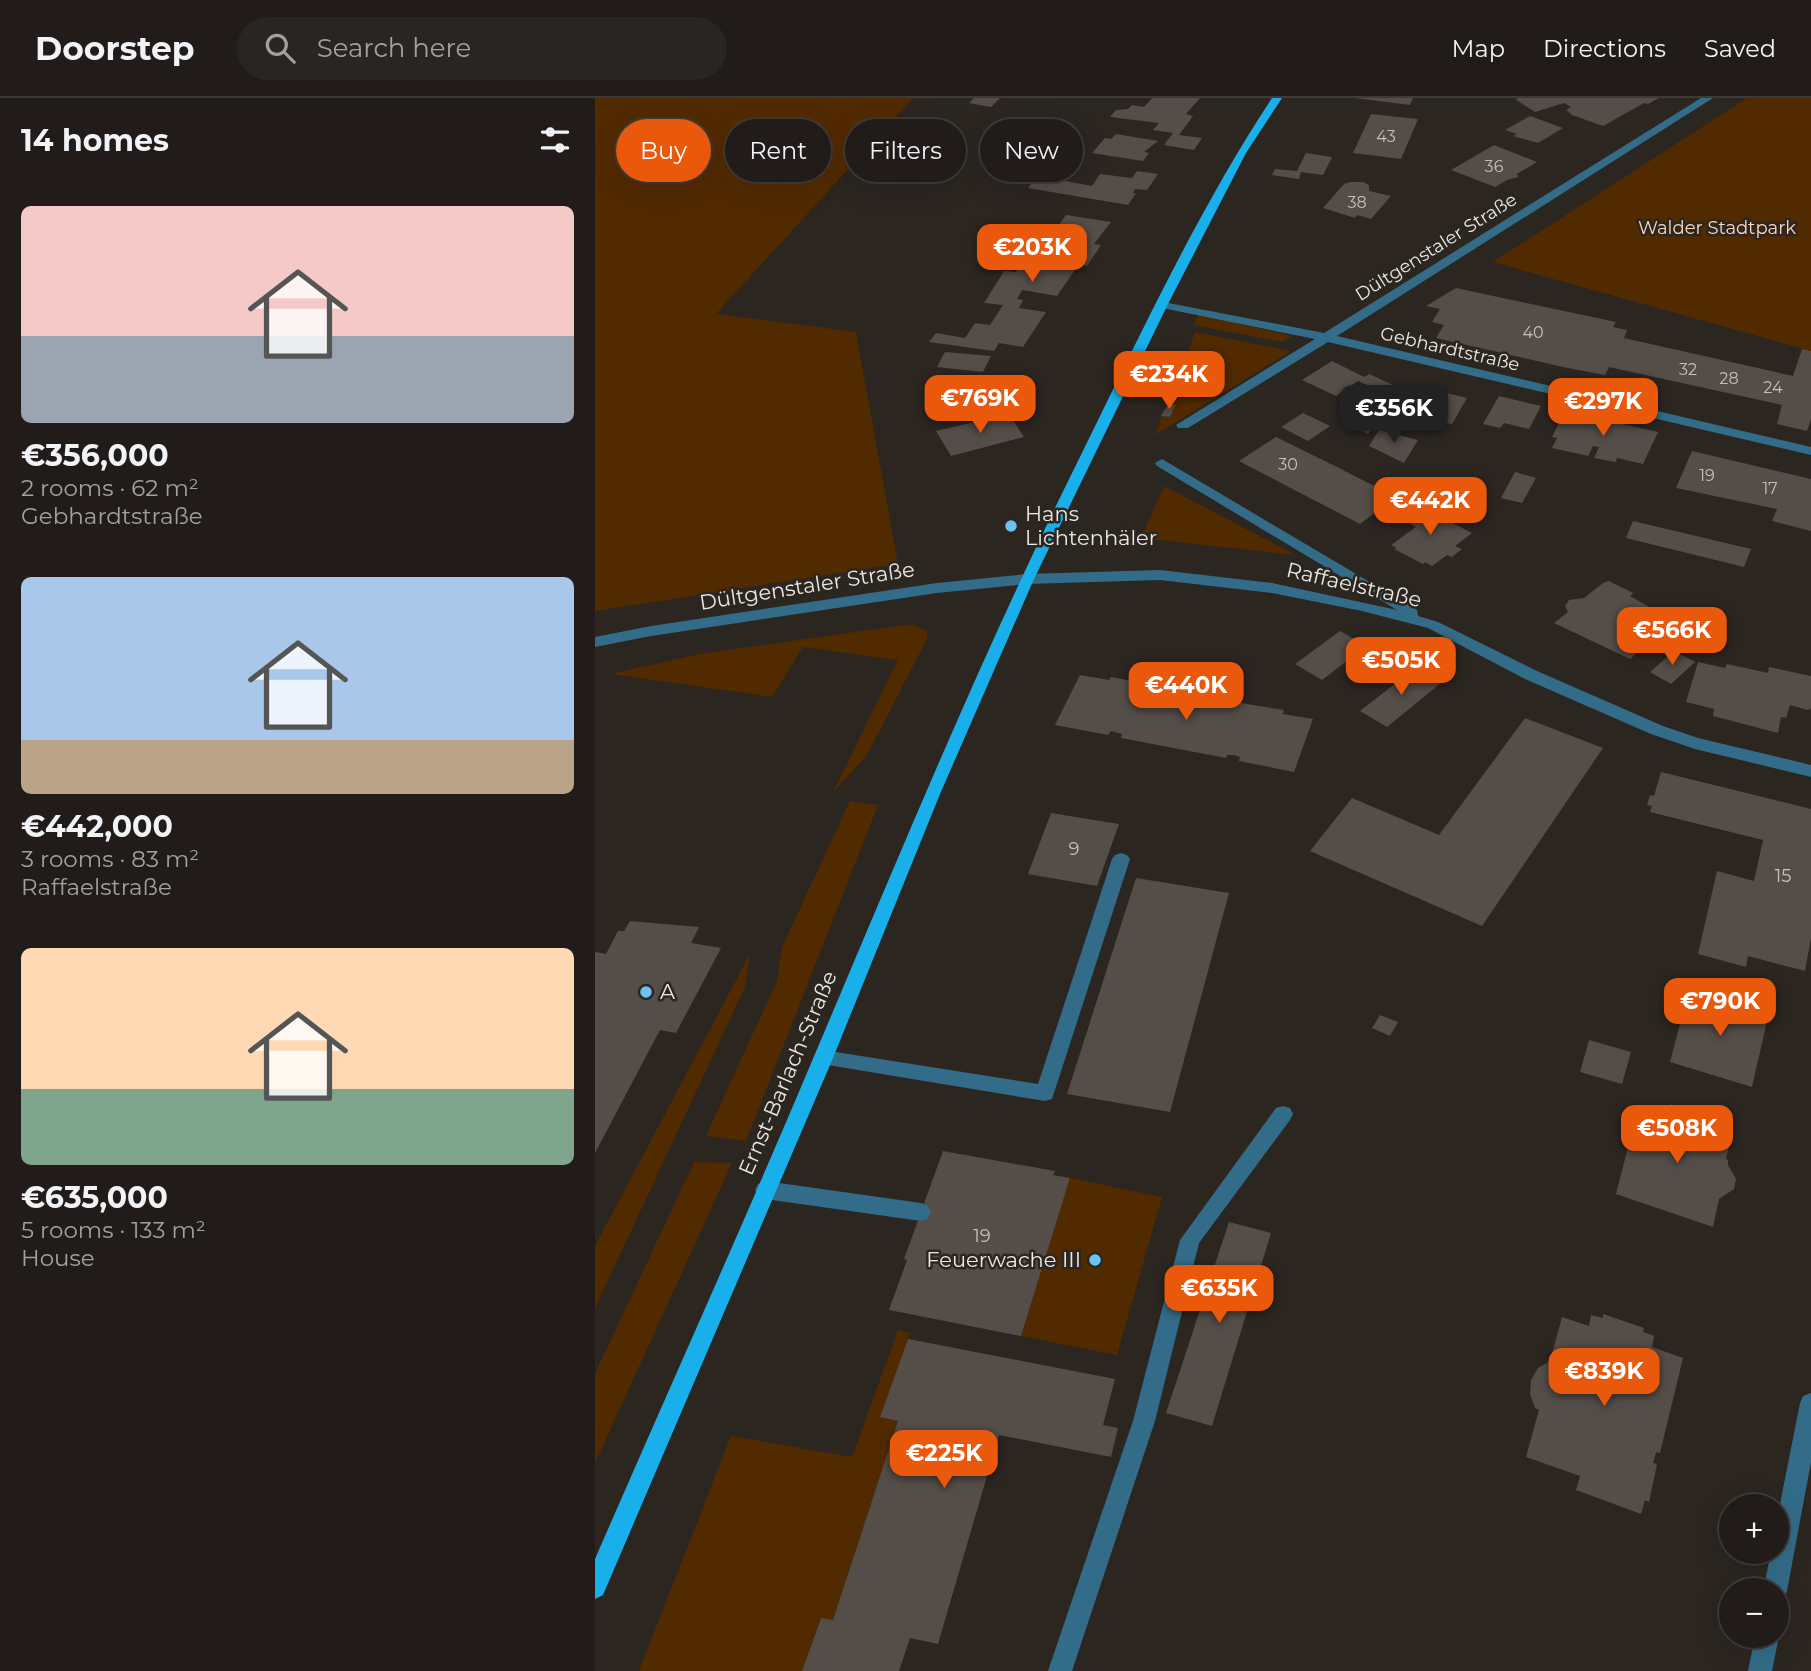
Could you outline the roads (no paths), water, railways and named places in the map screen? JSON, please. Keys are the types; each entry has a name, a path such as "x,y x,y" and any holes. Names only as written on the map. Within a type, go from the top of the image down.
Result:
{"main road":[{"name":"Ernst-Barlach-Straße","path":"595,1587 823,1058 932,794 1027,579 1161,304 1241,153 1277,98"}],"street":[{"name":"Dültgenstaler Straße","path":"1183,425 1328,338 1708,98"},
{"name":"Gebhardtstraße","path":"1161,304 1328,338 1811,451"},
{"path":"1162,463 1433,625"},
{"name":"Raffaelstraße","path":"1027,579 1160,575 1272,587 1362,606 1433,625 1531,676 1657,730 1695,743 1811,771"},
{"name":"Dültgenstaler Straße","path":"595,642 894,594 1027,579"},
{"path":"823,1058 1045,1093 1121,859"},
{"path":"1060,1671 1144,1421 1190,1240 1283,1114"},
{"path":"765,1190 922,1212"},
{"path":"1777,1578 1811,1403"},
{"path":"1760,1671 1765,1648"}],"place":[{"name":"Hans Lichtenhäler","path":"1011,526"},
{"name":"A","path":"646,992"},
{"name":"Feuerwache III","path":"1095,1260"}],"park label":[{"name":"Walder Stadtpark","path":"1717,228"}]}
